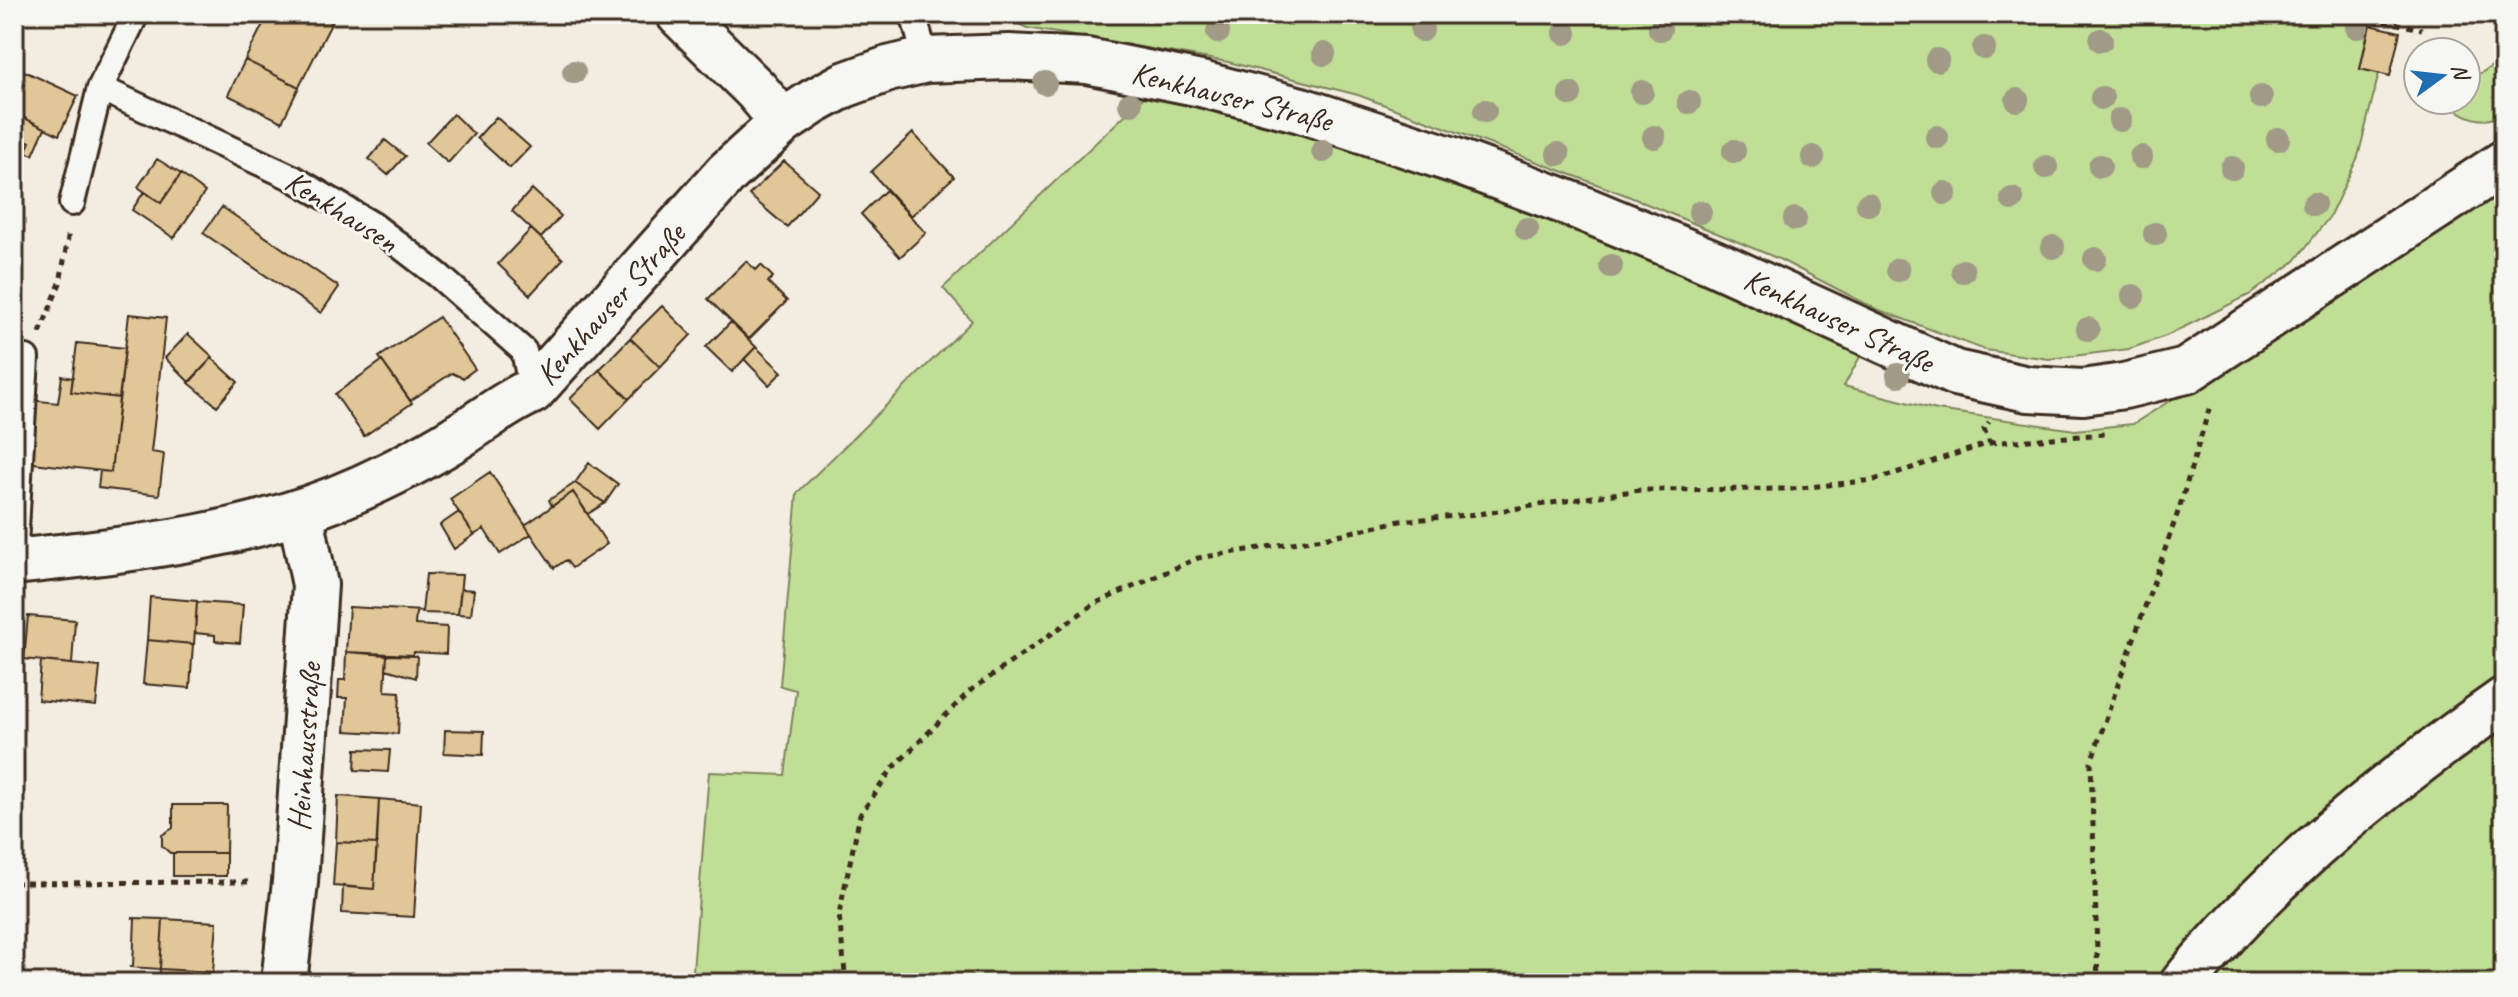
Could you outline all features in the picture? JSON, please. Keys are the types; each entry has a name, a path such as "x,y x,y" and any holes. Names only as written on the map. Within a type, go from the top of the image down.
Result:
{"street":[{"path":"679,14 756,90 783,122"},
{"name":"Kenkhauser Straße","path":"14,562 123,551 208,537 300,512 403,469 507,402 532,391 727,173 783,122 844,85 878,72 926,60 1009,57 1087,61 1201,84 1301,110 1453,160 1574,205 1712,262 1955,373 2028,389 2083,392 2186,371 2504,163"},
{"name":"Heinhausstraße","path":"284,983 295,882 315,585 300,512"},
{"path":"2183,983 2258,898 2336,825 2395,778 2504,700"}],"lane":[{"path":"72,203 100,88 136,14"},
{"path":"913,14 926,60"},
{"name":"Kenkhausen","path":"100,88 293,178 373,225 438,275 524,351 532,391"},
{"path":"14,562 26,358"}],"path":[{"path":"2379,14 2378,20 2422,29"},
{"path":"26,358 46,322 60,283 72,203"},
{"path":"1990,443 1984,429 2003,399 1998,382"},
{"path":"2098,983 2091,762 2179,509 2214,393"},
{"path":"846,983 839,914 860,815 892,769 970,691 1094,604 1198,558 1329,537 1400,521 1478,514 1640,490 1791,489 1874,480 1990,443 2098,437 2113,431"},
{"path":"14,883 295,882"}],"green space":[{"path":"998,14 2371,14 2360,69 2379,73 2358,157 2330,216 2295,261 2251,294 2166,336 2129,349 2049,359 1985,350 1874,308 1779,259 1623,194 1358,95 1228,62 1027,28"},
{"path":"2504,58 2504,113 2481,120 2469,116 2482,116 2482,72"},
{"path":"1147,94 1203,106 1297,133 1575,227 1809,326 1861,355 1844,386 1937,410 2075,430 2133,424 2504,189 2504,983 692,983 709,772 785,775 796,690 780,686 797,493 972,321 943,288"}],"building":[{"path":"268,14 336,14 299,87 245,60"},
{"path":"2370,25 2400,32 2390,76 2360,69"},
{"path":"245,60 299,87 282,122 228,95"},
{"path":"24,71 78,96 59,135 14,113 14,91"},
{"path":"14,113 45,128 33,155 25,152 30,142 14,134"},
{"path":"453,114 474,134 448,163 426,143"},
{"path":"496,117 530,147 510,168 477,138"},
{"path":"913,133 954,177 911,216 871,172"},
{"path":"14,134 30,142 18,167 14,165"},
{"path":"385,140 405,156 388,175 369,159"},
{"path":"157,159 181,174 161,203 138,187"},
{"path":"784,161 818,191 787,227 749,195"},
{"path":"181,174 205,192 174,238 132,210 144,192 161,203"},
{"path":"532,189 561,216 541,238 512,211"},
{"path":"886,190 926,233 900,257 861,214"},
{"path":"222,207 339,287 321,313 203,233"},
{"path":"531,229 563,259 530,295 498,264"},
{"path":"746,261 756,270 761,265 773,277 768,282 787,301 749,339 708,299"},
{"path":"662,306 691,335 660,367 630,338"},
{"path":"129,314 166,318 151,452 164,454 159,495 98,488 100,471 111,472"},
{"path":"439,317 475,369 463,378 452,373 410,401 379,357"},
{"path":"731,322 756,347 732,372 706,347"},
{"path":"188,334 213,357 189,382 165,358"},
{"path":"630,338 660,367 629,399 599,370"},
{"path":"77,343 125,348 119,398 71,392"},
{"path":"756,347 782,372 769,385 744,359"},
{"path":"212,358 238,382 217,406 189,383"},
{"path":"382,361 412,403 364,436 335,394"},
{"path":"599,370 629,399 600,429 570,399"},
{"path":"62,376 73,378 71,392 119,398 111,472 25,462 30,400 58,403"},
{"path":"589,463 618,484 605,503 575,483"},
{"path":"490,472 531,534 500,554 484,529 474,535 450,499"},
{"path":"575,483 605,503 588,514 573,492 552,506 549,500"},
{"path":"573,492 607,544 572,568 566,560 554,568 525,525"},
{"path":"459,512 474,535 454,549 440,525"},
{"path":"426,574 462,575 458,614 422,613"},
{"path":"461,589 474,590 471,615 458,614"},
{"path":"150,597 197,601 194,644 147,640"},
{"path":"197,602 243,605 240,643 215,641 215,635 195,633"},
{"path":"349,607 423,611 416,612 415,625 447,627 446,654 346,652"},
{"path":"28,616 75,620 72,664 24,659"},
{"path":"147,640 193,644 190,688 143,684"},
{"path":"346,652 387,655 385,691 400,692 398,734 345,731 347,698 338,698 339,680 345,680"},
{"path":"387,655 417,656 416,678 386,669"},
{"path":"41,661 100,667 96,706 38,700"},
{"path":"445,730 484,731 483,755 444,753"},
{"path":"356,749 390,750 388,772 355,770"},
{"path":"338,796 379,799 377,844 336,842"},
{"path":"379,799 421,803 414,917 342,913 343,886 374,889"},
{"path":"173,805 227,805 226,853 170,853 162,846 162,835 173,828"},
{"path":"336,842 377,844 374,889 333,886"},
{"path":"173,853 226,853 226,876 173,876"},
{"path":"132,918 163,919 160,969 130,967 133,966 135,919"},
{"path":"163,919 217,922 213,972 160,969"},
{"path":"160,969 213,972 212,983 159,983"},
{"path":"365,974 405,978 405,983 364,983"}]}
